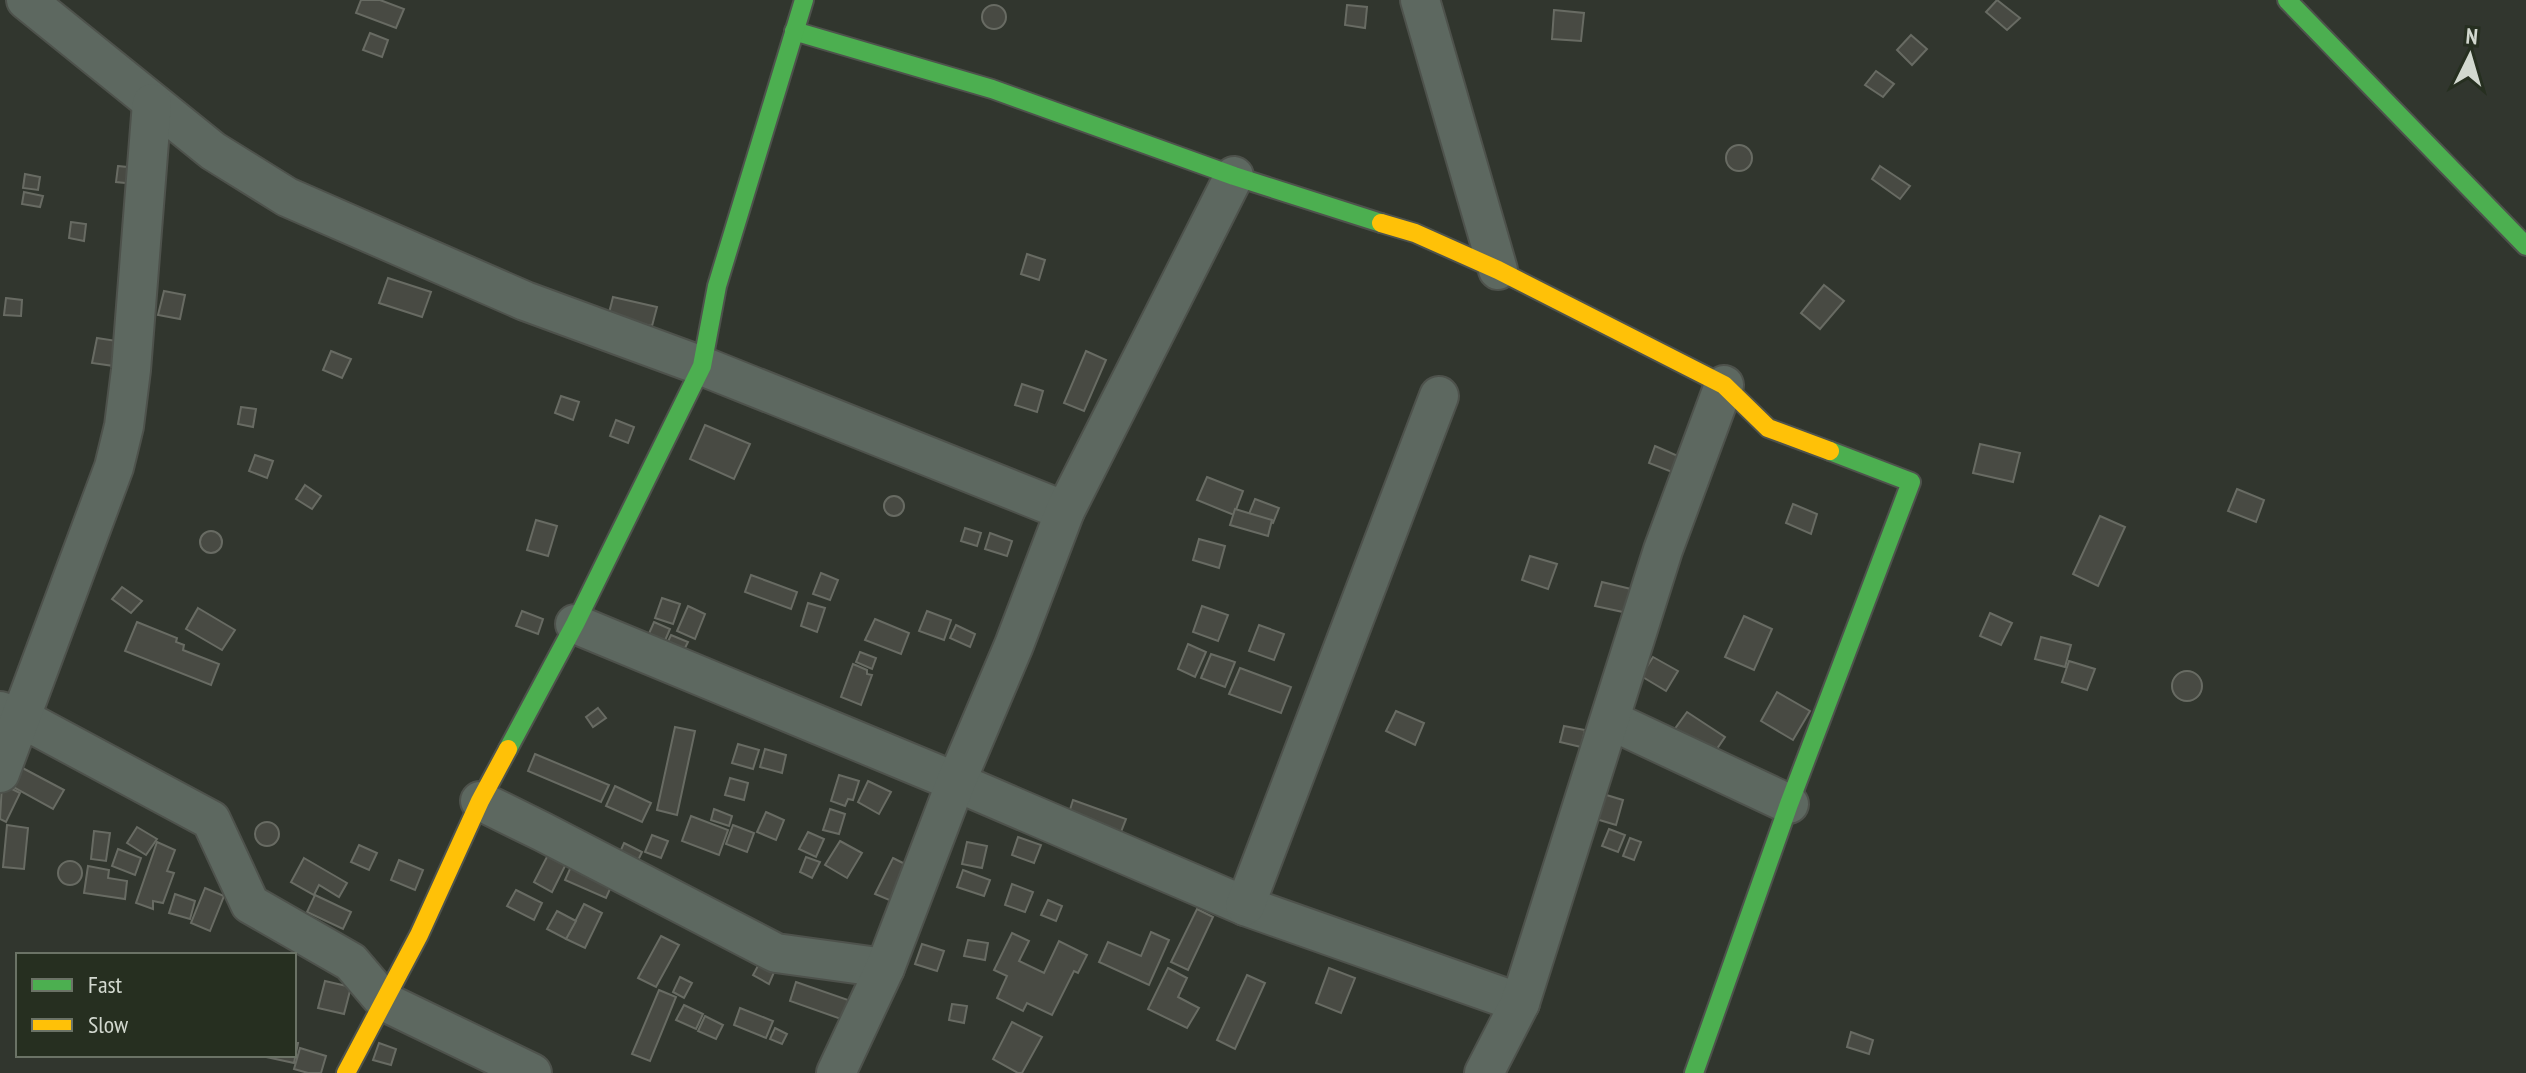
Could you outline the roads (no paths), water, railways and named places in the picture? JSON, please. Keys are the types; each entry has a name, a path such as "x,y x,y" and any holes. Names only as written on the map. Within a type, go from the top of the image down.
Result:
{"street":[{"path":"26,0 213,151 287,197 525,301 702,366 1065,511"},
{"path":"346,1073 419,935 480,801 575,624 702,366 717,286 804,0"},
{"path":"1420,0 1498,270"},
{"path":"2287,0 2526,246"},
{"path":"794,31 992,89 1234,176 1415,233 1498,270 1724,385 1768,428 1911,482 1789,804 1694,1073"},
{"path":"0,773 10,714 114,467 124,426 152,103"},
{"path":"836,1073 885,968 1065,511 1234,176"},
{"path":"1484,1073 1520,1003 1663,550 1724,385"},
{"path":"1245,906 1439,396"},
{"path":"575,624 1245,906 1520,1003"},
{"path":"10,714 211,820 250,904 351,962 385,1002 532,1073"},
{"path":"1610,720 1789,804"},
{"path":"480,801 776,953 885,968"}]}
